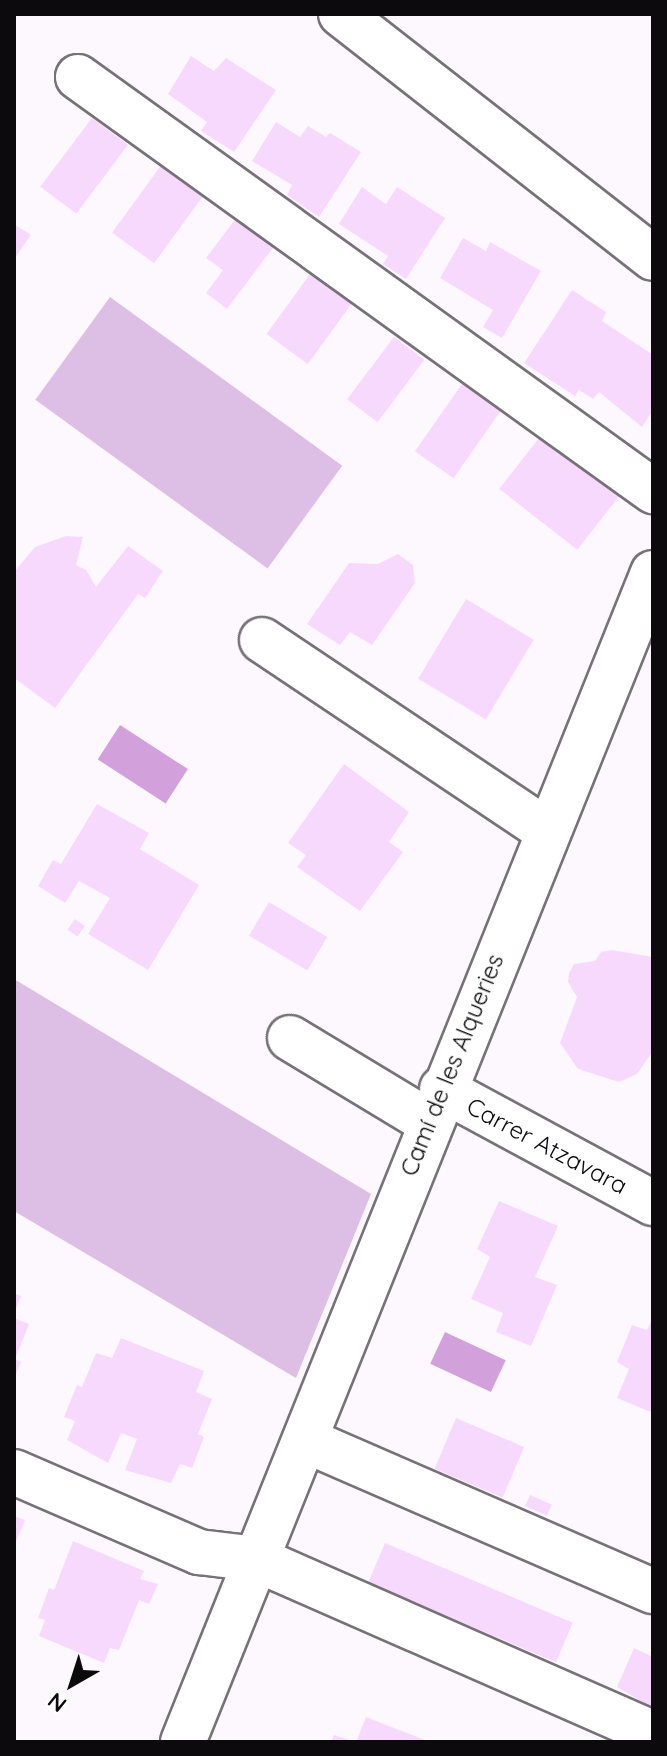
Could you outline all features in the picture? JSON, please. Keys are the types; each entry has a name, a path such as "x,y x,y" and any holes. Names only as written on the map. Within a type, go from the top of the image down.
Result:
{"street":[{"path":"341,14 653,258"},
{"path":"78,77 653,491"},
{"name":"Camí de les Alqueries","path":"183,1742 546,830 643,624 653,573"},
{"path":"262,640 546,830"},
{"name":"Carrer Atzavara","path":"290,1038 653,1203"},
{"path":"305,1440 653,1591"},
{"path":"14,1472 199,1552 256,1559 653,1733"}],"shaded area":[{"path":"110,297 342,466 268,568 35,400"},
{"path":"120,725 188,769 166,804 98,759"},
{"path":"14,979 371,1194 296,1378 14,1211"},
{"path":"445,1332 506,1360 491,1392 430,1364"}],"building":[{"path":"191,56 214,71 226,58 276,90 234,152 201,131 207,122 168,94"},
{"path":"92,118 128,145 76,214 40,187"},
{"path":"276,122 300,137 308,126 326,137 330,133 361,152 319,217 287,195 292,185 252,161"},
{"path":"162,164 204,195 154,263 112,233"},
{"path":"362,187 386,204 397,187 445,218 406,279 383,264 388,256 339,224"},
{"path":"237,217 275,245 227,309 206,293 223,270 206,258"},
{"path":"14,224 31,235 14,259"},
{"path":"463,238 486,251 490,242 541,271 502,338 483,327 493,310 440,278"},
{"path":"313,270 354,300 308,364 267,334"},
{"path":"572,290 606,312 602,321 653,355 653,410 642,427 599,392 593,399 579,390 575,396 524,363"},
{"path":"394,337 424,360 377,422 347,399"},
{"path":"462,384 501,411 453,478 415,451"},
{"path":"546,429 624,490 577,550 499,489"},
{"path":"66,536 83,537 76,565 86,570 96,587 128,546 163,571 145,598 138,594 55,708 14,678 14,572 35,547"},
{"path":"398,554 413,565 415,583 372,645 350,632 340,645 307,624 349,563 378,564"},
{"path":"466,599 534,640 486,719 418,679"},
{"path":"344,764 409,812 389,842 403,852 360,911 297,867 306,855 288,843"},
{"path":"97,804 149,833 140,849 199,885 148,970 88,934 110,898 79,881 65,903 38,886 53,860 61,864"},
{"path":"269,902 327,937 307,970 249,935"},
{"path":"75,919 85,926 77,937 68,930"},
{"path":"612,950 653,957 653,1051 637,1074 619,1082 578,1069 560,1043 577,997 568,982 574,964 595,961 601,952"},
{"path":"499,1201 558,1226 535,1277 557,1285 531,1346 496,1332 503,1313 471,1299 490,1257 477,1249"},
{"path":"14,1293 21,1296 14,1314"},
{"path":"653,1317 653,1413 617,1398 629,1369 617,1362 632,1325 647,1330"},
{"path":"14,1318 29,1324 15,1359 21,1362 14,1379"},
{"path":"121,1338 204,1371 196,1392 212,1399 198,1434 204,1437 192,1468 180,1464 171,1483 125,1470 137,1439 121,1433 108,1463 67,1440 75,1421 64,1417 77,1385 82,1387 96,1353 112,1358"},
{"path":"456,1418 524,1447 503,1498 435,1469"},
{"path":"530,1495 552,1505 547,1516 525,1506"},
{"path":"14,1516 25,1520 14,1546"},
{"path":"73,1541 144,1571 140,1579 158,1584 149,1604 139,1600 119,1650 110,1648 104,1663 39,1636 45,1620 38,1618 49,1588 54,1590"},
{"path":"385,1543 573,1623 556,1662 368,1583"},
{"path":"634,1648 653,1657 653,1708 617,1687"},
{"path":"366,1717 430,1742 356,1742"},
{"path":"334,1735 353,1741 353,1742 331,1742"}]}
